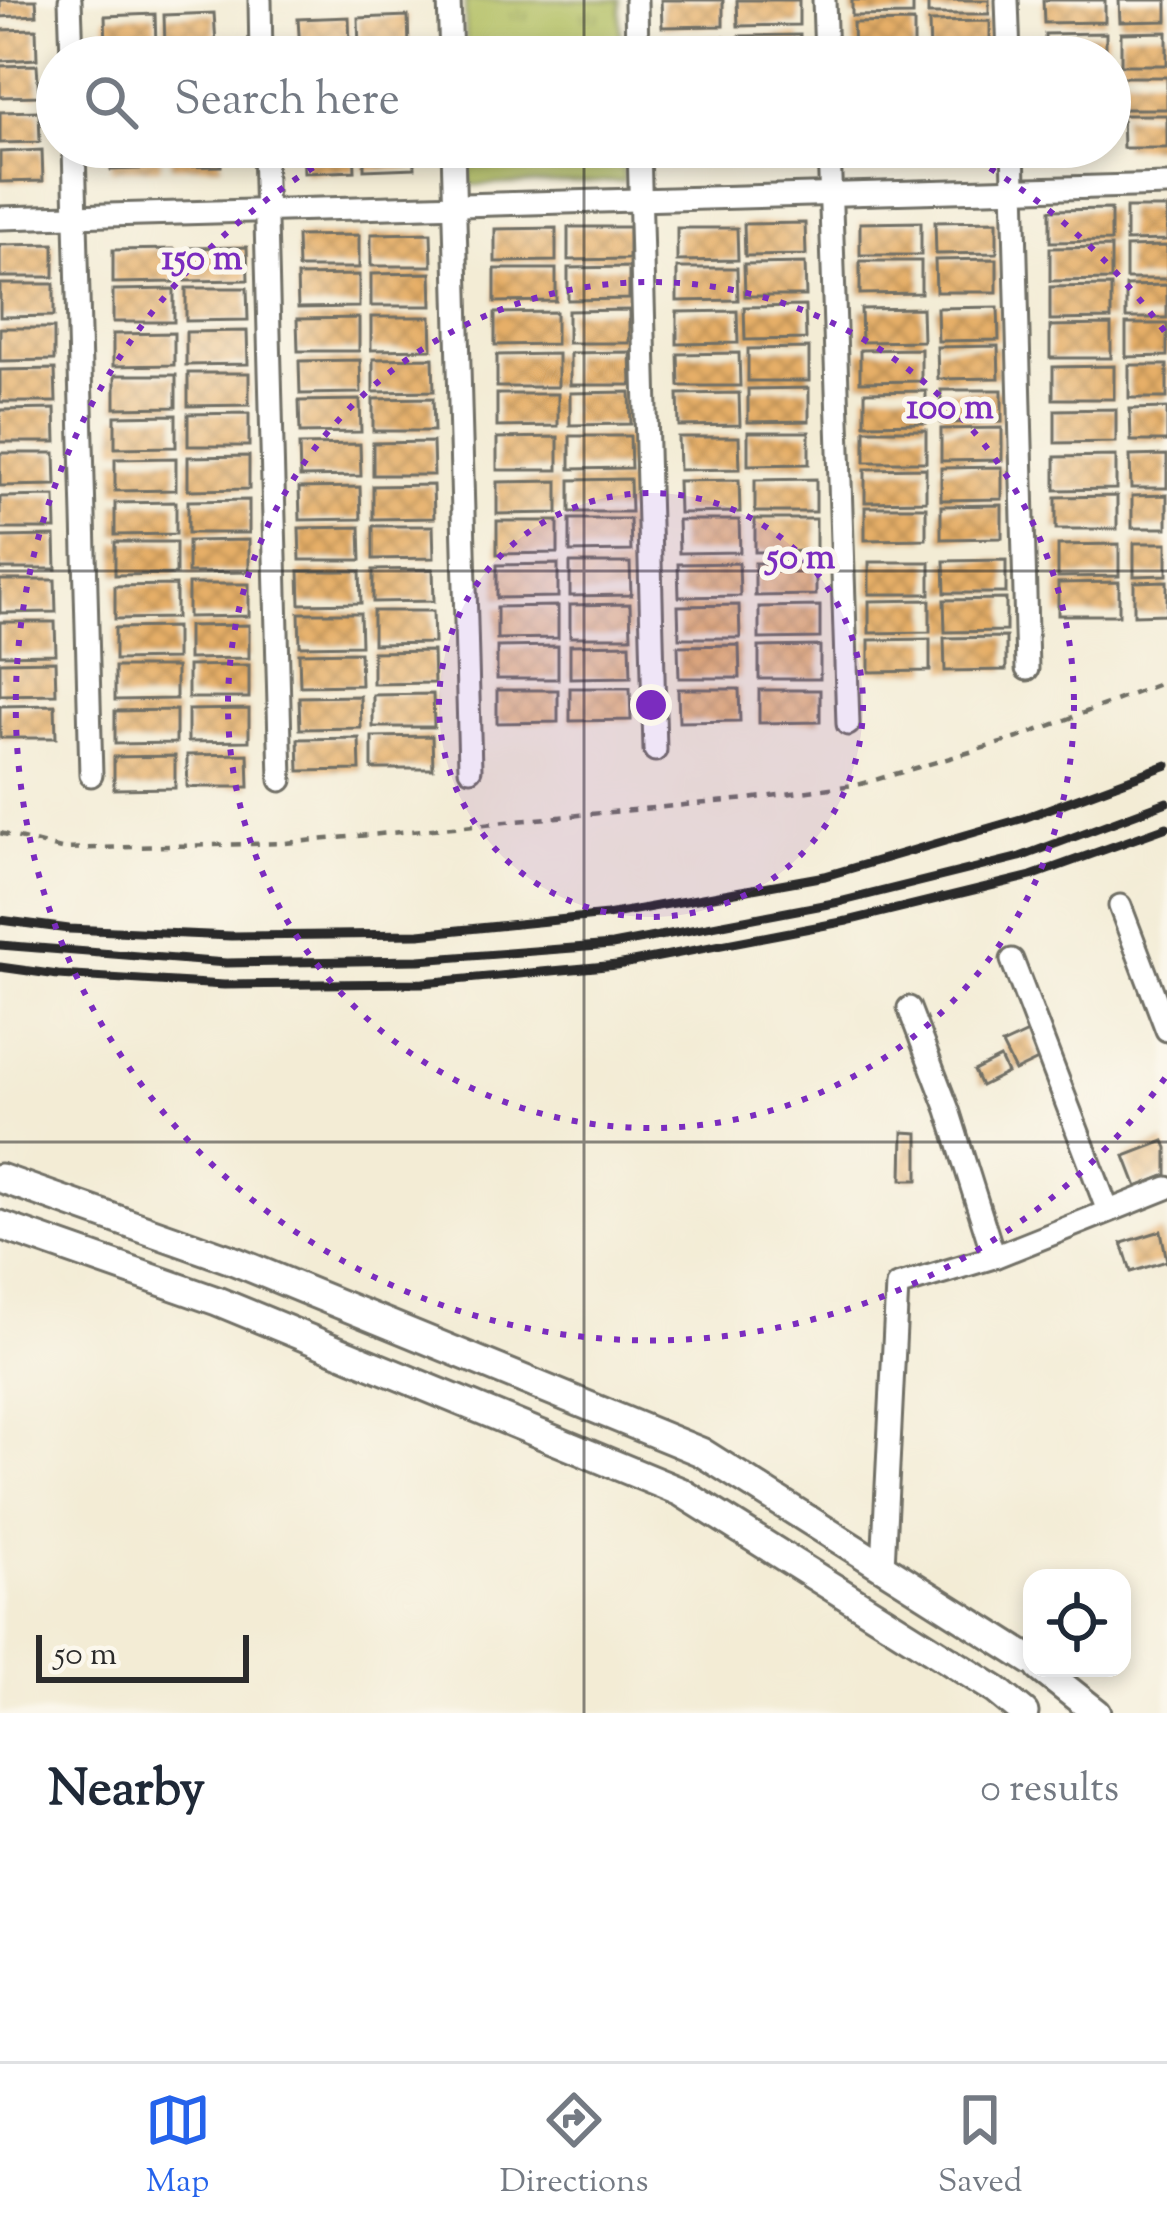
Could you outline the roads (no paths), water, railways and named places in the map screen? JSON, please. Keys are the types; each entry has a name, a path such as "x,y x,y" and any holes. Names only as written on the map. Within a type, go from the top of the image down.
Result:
{"street":[{"path":"70,0 71,36"},
{"path":"260,0 261,36"},
{"path":"449,0 450,36"},
{"path":"636,0 637,36"},
{"path":"824,0 825,36"},
{"path":"1007,0 1009,36"},
{"path":"75,168 91,775"},
{"path":"265,168 281,780"},
{"path":"454,168 470,769"},
{"path":"640,168 655,750"},
{"path":"830,168 848,724"},
{"path":"1014,168 1027,669"},
{"path":"0,218 1167,185"},
{"path":"1120,906 1167,1030"},
{"path":"1012,961 1108,1211"},
{"path":"909,1008 948,1110 994,1257"},
{"path":"0,1178 232,1260 701,1452 1023,1655"},
{"path":"884,1566 897,1286 994,1257 1167,1188"},
{"path":"0,1225 217,1301 681,1492 996,1690 1024,1713"},
{"path":"1051,1677 1097,1713"}],"railway":[{"path":"0,920 69,929 231,936 419,934 607,915 825,876 1024,818 1167,765"},
{"path":"0,945 226,963 419,960 612,945 839,902 1020,857 1167,802"},
{"path":"0,967 224,985 423,983 617,965 847,921 1031,876 1167,827"}]}
